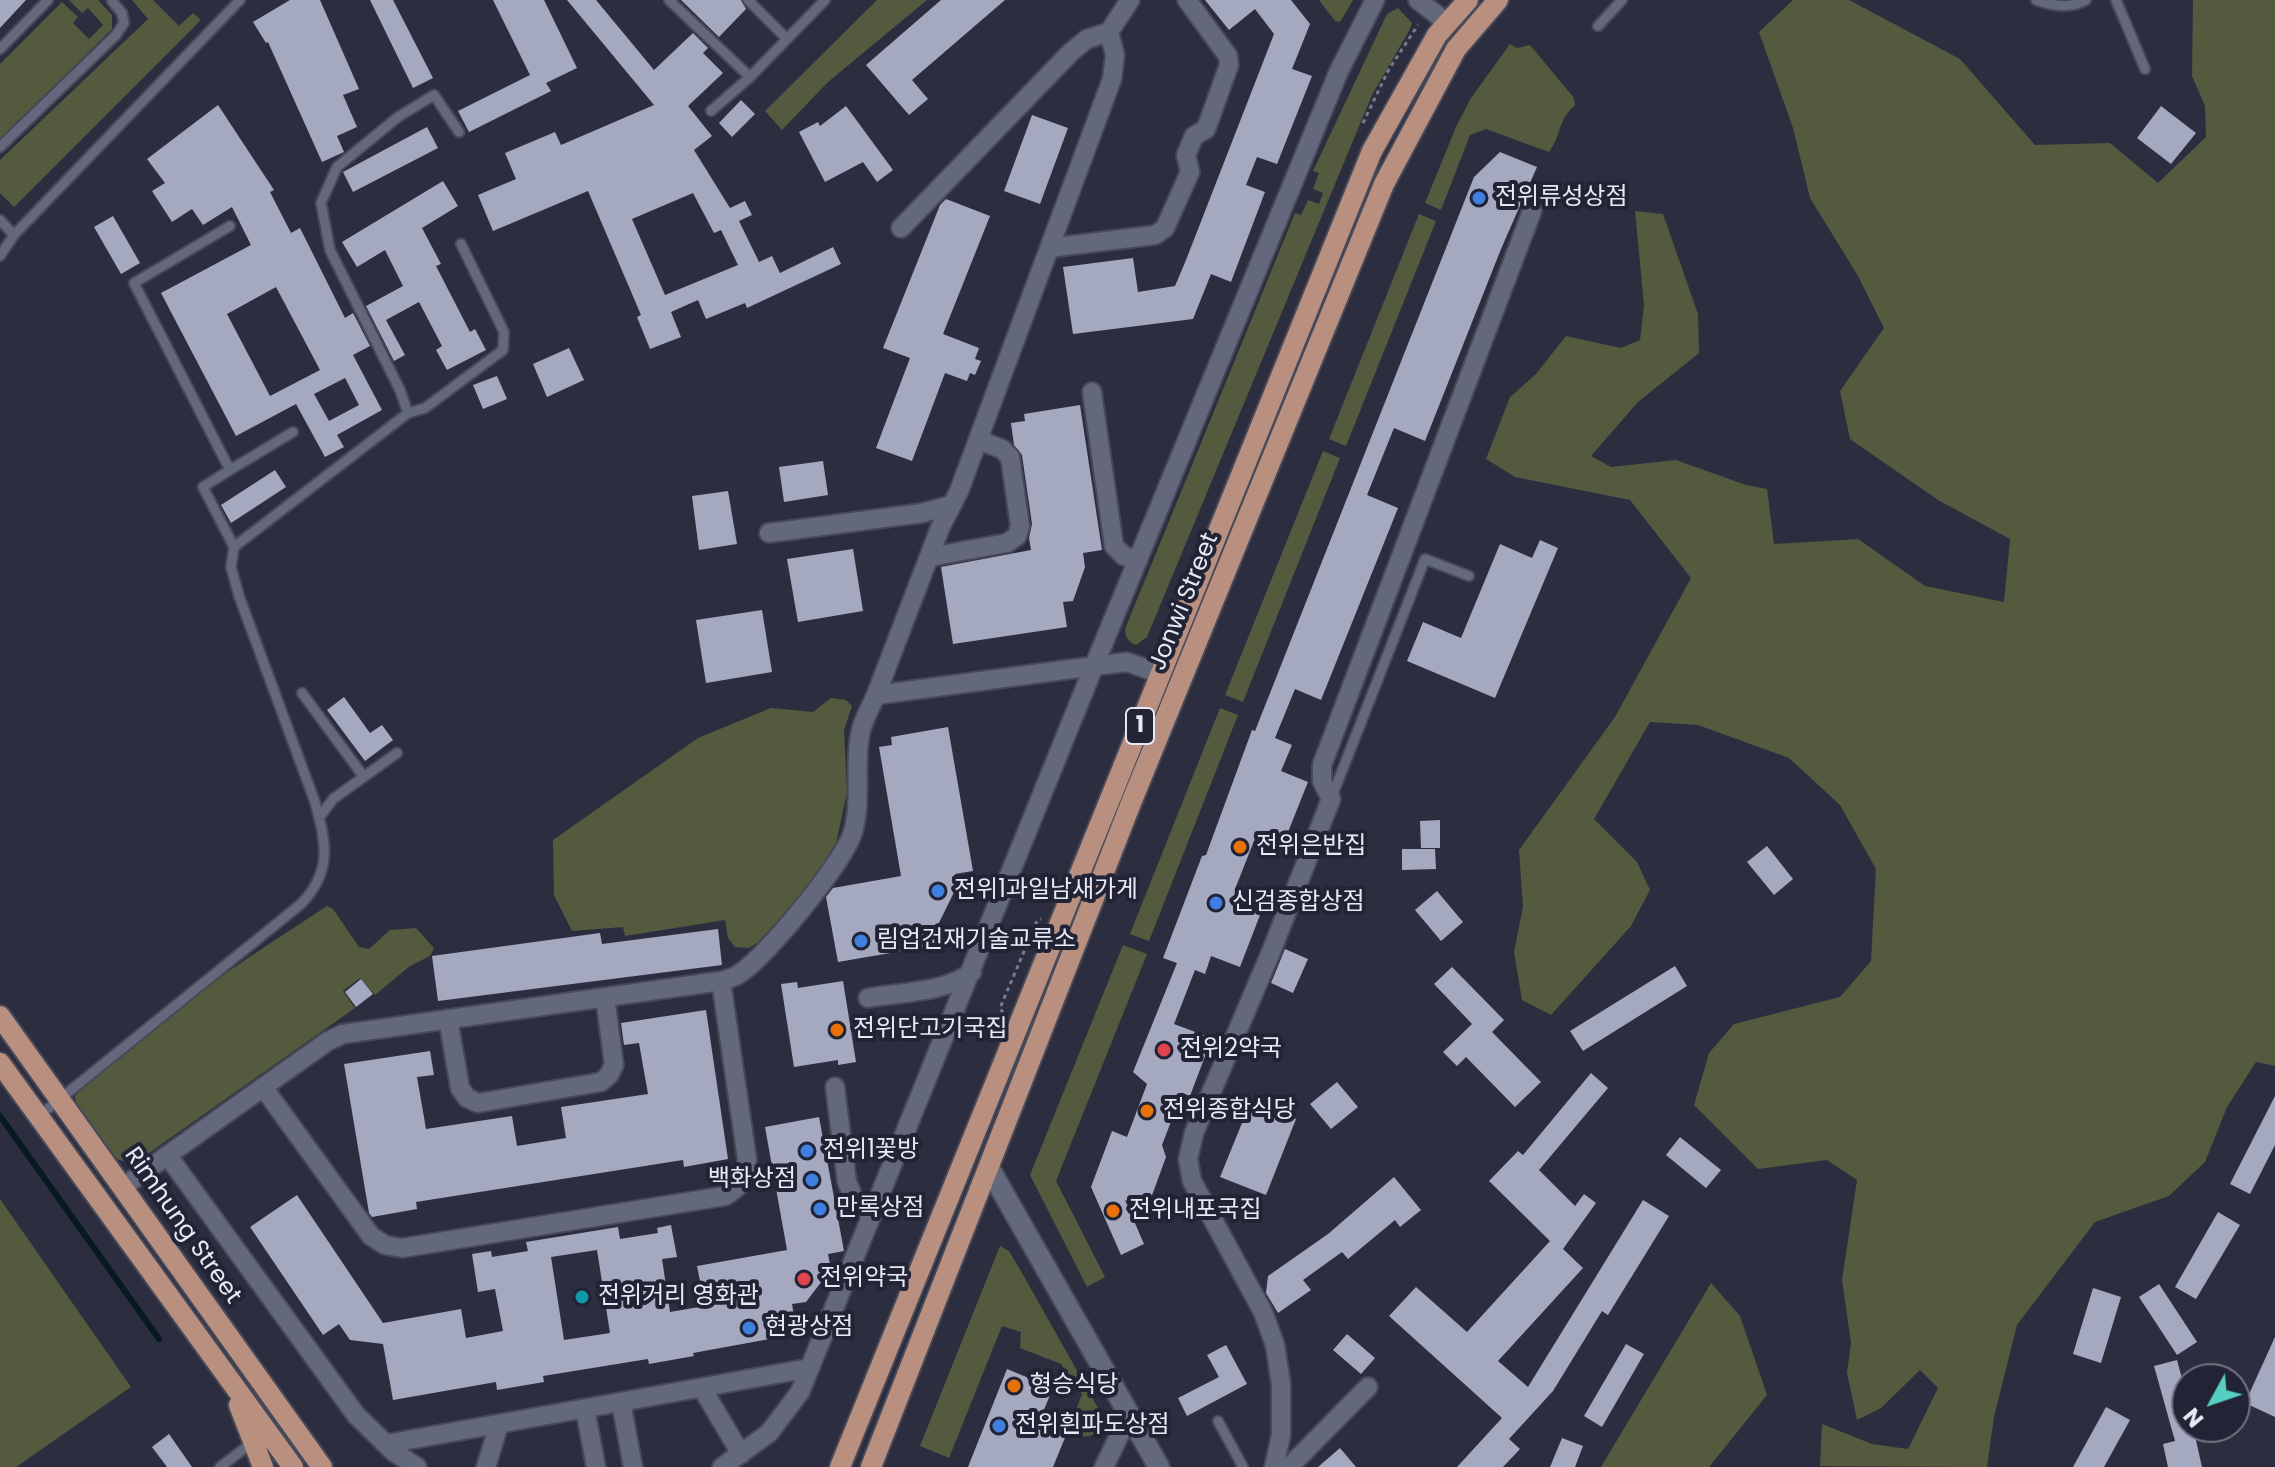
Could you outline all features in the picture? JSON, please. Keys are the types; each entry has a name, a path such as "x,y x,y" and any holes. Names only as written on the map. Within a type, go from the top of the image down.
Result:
{"main road":[{"name":"Jonwi Street","path":"840,1467 1372,151 1437,35 1468,0"},
{"name":"Jonwi Street","path":"871,1467 1131,803 1384,184 1456,49 1498,0"},
{"name":"Rimhung Street","path":"0,1016 322,1467"},
{"name":"Rimhung Street","path":"0,1063 293,1467"},
{"path":"227,1376 263,1467"}],"street":[{"path":"901,228 1071,52 1087,39 1109,32 1130,0"},
{"path":"1049,248 1155,235 1165,228 1190,172 1186,155 1194,136 1206,129 1229,65 1228,56 1187,0"},
{"path":"722,1467 769,1433 789,1409 810,1368 1339,71 1375,0"},
{"path":"1418,0 1447,23"},
{"path":"123,1187 328,1041 343,1034 721,981 737,976 753,963 828,877 844,854 853,832 860,790 860,731 978,440 1112,79 1115,55 1109,32"},
{"path":"1274,1467 1281,1435 1281,1384 1275,1345 1263,1312 1192,1181 1188,1159 1194,1133 1271,952 1331,799 1322,781 1322,765 1532,211"},
{"path":"1092,392 1114,546 1124,556 1138,560"},
{"path":"930,557 1007,543 1017,536 1020,526 1010,457 1002,449 978,440"},
{"path":"769,533 922,513 952,505"},
{"path":"876,695 1127,662 1161,674"},
{"path":"868,998 949,985 972,972"},
{"path":"263,1087 371,1236 385,1245 402,1248 725,1196 738,1188 746,1176 747,1159 721,981"},
{"path":"448,1019 460,1088 467,1098 478,1103 601,1082 614,1065 605,997"},
{"path":"835,1087 847,1182 854,1199 872,1215"},
{"path":"168,1156 356,1415 386,1444 417,1467"},
{"path":"989,1168 1159,1467"},
{"path":"386,1444 810,1368"},
{"path":"1289,1467 1368,1387"},
{"path":"702,1388 741,1454"},
{"path":"621,1402 633,1467"},
{"path":"585,1409 596,1467"},
{"path":"1104,1467 1129,1415"},
{"path":"486,1467 499,1424"}],"lane":[{"path":"0,49 48,0"},
{"path":"0,147 116,35 124,23 122,13 112,0"},
{"path":"0,256 14,235 240,0"},
{"path":"669,0 750,77"},
{"path":"748,0 787,39"},
{"path":"711,111 750,77 825,0"},
{"path":"1598,26 1622,0"},
{"path":"2036,0 2054,7 2086,0"},
{"path":"2116,0 2145,69"},
{"path":"408,413 400,390 330,250 321,203 337,167 398,117 434,95 459,132"},
{"path":"0,220 14,235"},
{"path":"230,226 134,283 230,470"},
{"path":"234,547 408,413 425,408 503,350 504,332 461,244"},
{"path":"39,1116 315,890 324,865 324,834 239,596 231,567 234,547 203,487 293,432"},
{"path":"1331,799 1425,559 1469,576"},
{"path":"302,693 364,777"},
{"path":"319,818 333,799 397,753"},
{"path":"1218,1421 1243,1467"},
{"path":"220,1467 253,1442"}],"green space":[{"path":"69,0 98,0 112,15 112,29 0,139 0,64 62,2 78,17 73,23 89,39 103,25 88,8 82,13"},
{"path":"132,0 153,0 179,26 193,13 201,20 14,207 0,193 0,160 148,19"},
{"path":"877,0 927,0 828,82 782,130 765,111"},
{"path":"1319,0 1353,0 1340,22 1335,21"},
{"path":"1793,0 1849,0 1960,59 2035,145 2110,143 2158,183 2206,137 2205,106 2192,76 2193,0 2275,0 2275,1066 2256,1062 2227,1107 2205,1162 2169,1196 2095,1222 2017,1325 1994,1417 1987,1467 1820,1466 1822,1424 1872,1444 1908,1449 1938,1388 1920,1370 1881,1408 1857,1420 1847,1373 1851,1343 1842,1280 1857,1180 1827,1160 1758,1169 1694,1105 1709,1053 1734,1024 1840,997 1871,961 1876,869 1840,805 1789,758 1698,725 1650,722 1594,819 1637,862 1650,890 1631,926 1551,1015 1522,1000 1514,952 1523,907 1519,850 1615,717 1691,578 1630,500 1515,477 1486,459 1510,397 1536,374 1566,336 1621,348 1640,340 1644,305 1635,211 1663,214 1698,314 1699,353 1638,402 1591,456 1611,467 1676,460 1746,485 1767,489 1774,544 1858,539 1925,586 2004,602 2010,539 1938,500 1850,439 1840,391 1884,328 1858,276 1810,198 1793,128 1759,32"},
{"path":"1398,8 1412,23 1410,29 1372,95 1147,637 1136,645 1128,639 1125,629 1295,213 1301,215 1308,200 1319,204 1323,193 1313,189 1319,173 1313,171 1387,14"},
{"path":"1510,44 1517,48 1530,45 1574,98 1575,105 1565,117 1549,152 1486,129 1470,135 1441,210 1425,203 1471,98"},
{"path":"1419,214 1436,221 1346,446 1329,439"},
{"path":"1323,451 1340,458 1243,702 1225,695"},
{"path":"831,698 846,700 852,706 844,730 847,792 836,844 819,877 757,943 749,948 735,947 728,938 725,920 625,936 623,927 572,931 554,895 553,840 698,738 771,708 813,712"},
{"path":"1220,708 1238,715 1149,941 1130,934"},
{"path":"327,906 333,909 359,947 369,949 390,930 416,928 434,948 430,956 410,966 375,995 360,978 343,991 355,1008 142,1158 123,1161 112,1155 84,1120 75,1096 164,1018 228,971"},
{"path":"1123,945 1147,954 1056,1181 1105,1277 1087,1287 1030,1175"},
{"path":"0,1199 131,1387 16,1467 0,1467"},
{"path":"1000,1246 1009,1251 1021,1271 1103,1417 1103,1428 1086,1436 1068,1432 1082,1394 1061,1364 1020,1348 1021,1332 1002,1326 949,1458 920,1446"},
{"path":"1711,1283 1740,1316 1767,1395 1709,1467 1601,1467"}],"building":[{"path":"0,0 26,0 0,28"},
{"path":"290,0 320,0 359,89 343,95 357,127 337,136 344,152 322,162 268,42 253,22"},
{"path":"370,0 393,0 433,78 413,88"},
{"path":"493,0 544,0 577,68 546,83 551,91 469,132 458,111 530,75"},
{"path":"567,0 596,0 654,70 693,33 708,48 703,53 723,73 688,106 712,136 694,150 730,208 745,201 752,215 739,221 759,262 772,256 780,273 833,247 841,264 747,308 745,303 706,319 698,300 671,312 681,337 650,349 637,317 641,315 588,191 493,231 478,195 516,179 505,153 555,132 561,145 654,105","holes":["693,193 714,233 721,230 738,265 665,295 632,219"]},
{"path":"681,0 741,0 746,9 719,37"},
{"path":"941,0 1005,0 912,80 928,99 909,115 866,65"},
{"path":"1205,0 1291,0 1310,24 1292,69 1312,76 1277,164 1257,157 1246,185 1265,192 1231,282 1211,274 1193,319 1073,334 1063,267 1133,258 1138,292 1175,286 1186,260 1274,34 1255,9 1229,30"},
{"path":"741,100 755,114 732,137 719,123"},
{"path":"218,105 274,190 270,192 291,233 300,228 345,318 353,313 370,346 353,355 382,410 337,435 344,447 325,457 296,404 236,436 161,293 251,245 232,207 203,225 192,209 172,222 152,191 165,183 147,159","holes":["276,287 320,370 270,396 227,314","345,378 359,405 329,421 314,394"]},
{"path":"846,106 893,170 877,182 863,162 825,182 799,132 818,122 820,126"},
{"path":"2161,106 2196,133 2171,164 2137,138"},
{"path":"1032,115 1068,128 1040,204 1004,191"},
{"path":"427,127 438,148 353,192 343,172"},
{"path":"1500,152 1537,167 1425,441 1394,428 1367,495 1398,508 1321,700 1295,689 1275,738 1292,745 1281,771 1308,782 1282,847 1256,836 1235,889 1265,902 1240,967 1211,956 1205,974 1195,970 1174,1024 1206,1036 1210,1043 1190,1096 1182,1093 1162,1145 1166,1157 1147,1209 1125,1200 1144,1244 1121,1255 1091,1187 1112,1131 1127,1137 1147,1084 1133,1072 1177,963 1163,958 1474,177"},
{"path":"443,181 458,206 422,228 441,264 436,266 470,332 475,329 486,350 447,370 436,350 442,346 419,302 386,320 405,355 394,361 366,306 403,286 385,250 357,267 342,242"},
{"path":"946,199 990,216 943,334 979,348 975,359 981,361 975,375 970,373 967,381 945,373 912,461 876,448 910,358 883,348 940,205"},
{"path":"113,216 140,263 121,274 94,227"},
{"path":"569,348 584,380 547,397 533,364"},
{"path":"497,376 507,399 483,409 473,385"},
{"path":"1080,405 1102,550 1083,553 1085,567 1073,601 1063,602 1067,627 953,644 941,567 1031,550 1029,538 1032,524 1022,455 1014,445 1011,423 1025,421 1024,414"},
{"path":"823,461 828,495 784,502 779,467"},
{"path":"275,470 286,487 231,523 221,505"},
{"path":"728,491 737,544 699,550 692,496"},
{"path":"1540,540 1558,548 1495,698 1407,661 1423,622 1461,638 1500,544 1532,558"},
{"path":"853,549 863,611 798,622 787,559"},
{"path":"762,610 772,672 706,683 696,620"},
{"path":"344,697 370,733 382,725 393,740 365,761 327,710"},
{"path":"948,727 973,871 955,874 957,886 935,931 937,945 838,962 826,897 833,888 901,876 879,747 892,745 891,737"},
{"path":"1440,820 1440,848 1421,848 1420,821"},
{"path":"1767,846 1793,879 1774,895 1747,862"},
{"path":"1402,849 1435,849 1436,869 1402,870"},
{"path":"1437,891 1463,922 1441,941 1415,910"},
{"path":"718,929 722,965 438,1001 432,956 600,933 602,944"},
{"path":"1285,949 1308,959 1293,993 1271,983"},
{"path":"1675,966 1687,986 1583,1051 1570,1031"},
{"path":"1452,967 1504,1020 1492,1032 1541,1082 1515,1107 1466,1057 1457,1066 1443,1052 1472,1024 1434,984"},
{"path":"361,979 373,994 356,1007 345,992"},
{"path":"843,981 856,1062 838,1065 838,1060 794,1067 781,984 797,982 798,988"},
{"path":"706,1010 728,1159 684,1167 683,1160 416,1202 417,1209 372,1217 369,1213 344,1064 430,1051 434,1075 417,1077 426,1129 512,1116 517,1146 566,1138 561,1107 648,1094 639,1043 624,1045 621,1023"},
{"path":"1591,1073 1608,1088 1539,1170 1575,1206 1584,1194 1596,1203 1563,1249 1583,1268 1498,1361 1528,1387 1643,1200 1669,1216 1608,1315 1602,1311 1553,1391 1509,1439 1520,1449 1503,1467 1457,1467 1502,1418 1389,1316 1416,1287 1467,1332 1550,1241 1489,1181 1518,1151 1523,1155"},
{"path":"1337,1082 1358,1107 1331,1129 1310,1104"},
{"path":"2275,1096 2275,1145 2250,1194 2230,1184"},
{"path":"1251,1101 1296,1119 1266,1195 1220,1177"},
{"path":"819,1117 844,1251 828,1254 831,1269 806,1302 792,1304 797,1334 693,1353 694,1356 649,1364 648,1359 543,1376 544,1382 497,1390 496,1382 393,1400 383,1344 350,1340 339,1324 323,1335 250,1227 297,1195 383,1323 461,1309 466,1338 503,1331 495,1289 478,1292 472,1254 491,1251 492,1257 528,1251 526,1242 618,1227 620,1239 658,1233 657,1228 671,1225 677,1257 662,1259 670,1312 705,1306 697,1266 787,1250 765,1127","holes":["597,1250 610,1333 564,1340 551,1257"]},
{"path":"1680,1137 1721,1170 1706,1188 1666,1155"},
{"path":"1394,1177 1421,1210 1400,1227 1395,1220 1348,1259 1342,1252 1303,1280 1311,1290 1278,1313 1266,1293 1268,1276 1328,1234"},
{"path":"2218,1212 2240,1225 2196,1299 2175,1287"},
{"path":"2159,1284 2197,1342 2177,1355 2139,1297"},
{"path":"2093,1288 2121,1297 2101,1363 2073,1354"},
{"path":"1347,1334 1375,1358 1361,1374 1333,1350"},
{"path":"2275,1337 2275,1417 2251,1406 2251,1390"},
{"path":"1626,1344 1644,1354 1602,1427 1584,1416"},
{"path":"1226,1345 1247,1384 1187,1416 1178,1398 1219,1377 1207,1355"},
{"path":"2177,1360 2178,1363 2171,1363 2171,1427 2154,1366"},
{"path":"1007,1369 1053,1388 1043,1412 1071,1423 1053,1467 968,1467"},
{"path":"2106,1407 2130,1420 2104,1467 2073,1467"},
{"path":"169,1434 192,1467 167,1467 152,1447"},
{"path":"1562,1438 1583,1446 1575,1467 1550,1467"},
{"path":"2197,1443 2202,1467 2168,1467 2163,1444"},
{"path":"1340,1448 1356,1467 1318,1467"}],"waterway":[{"path":"0,1116 159,1339"}],"place":[{"name":"전위류성상점","path":"1479,198"},
{"name":"전위은반집","path":"1240,847"},
{"name":"전위1과일남새가게","path":"938,891"},
{"name":"신검종합상점","path":"1216,903"},
{"name":"림업건재기술교류소","path":"861,941"},
{"name":"전위단고기국집","path":"837,1030"},
{"name":"전위2약국","path":"1164,1050"},
{"name":"전위종합식당","path":"1147,1111"},
{"name":"전위1꽃방","path":"807,1151"},
{"name":"백화상점","path":"812,1180"},
{"name":"만록상점","path":"820,1209"},
{"name":"전위내포국집","path":"1113,1211"},
{"name":"전위약국","path":"804,1279"},
{"name":"전위거리 영화관","path":"582,1297"},
{"name":"현광상점","path":"749,1328"},
{"name":"형승식당","path":"1014,1386"},
{"name":"전위흰파도상점","path":"999,1426"}]}
